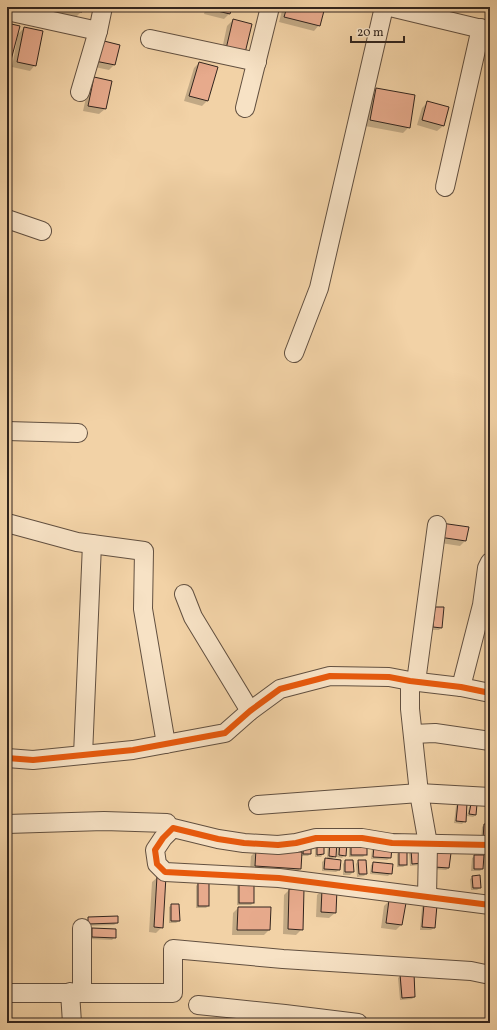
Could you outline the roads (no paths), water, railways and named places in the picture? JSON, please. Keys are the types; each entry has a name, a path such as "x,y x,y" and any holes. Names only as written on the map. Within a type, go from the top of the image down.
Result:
{"street":[{"path":"80,92 98,31 103,7"},
{"path":"246,108 270,7"},
{"path":"294,353 319,288 384,7"},
{"path":"390,7 486,30 445,187"},
{"path":"7,11 98,31"},
{"path":"150,39 257,62"},
{"path":"7,219 42,231"},
{"path":"7,431 78,433"},
{"path":"7,524 77,542 144,551 144,609 166,744"},
{"path":"427,897 428,844 419,793 410,709 437,525"},
{"path":"83,755 92,544"},
{"path":"461,687 482,605 487,568 490,562"},
{"path":"184,594 193,617 250,711"},
{"path":"7,758 33,760 133,750 225,733 250,711 280,690 330,676 389,677 413,682 461,687 490,693"},
{"path":"413,734 435,733 490,741"},
{"path":"258,805 419,793 490,798"},
{"path":"7,824 104,821 167,823"},
{"path":"490,845 392,843 362,838 316,838 296,843 278,845 244,843 218,839 173,828 163,838 156,850 157,864 164,872 279,878 490,905"},
{"path":"72,1023 82,928"},
{"path":"7,993 173,993 173,949 283,959 471,971 490,975"},
{"path":"198,1005 335,1019 358,1023"}]}
